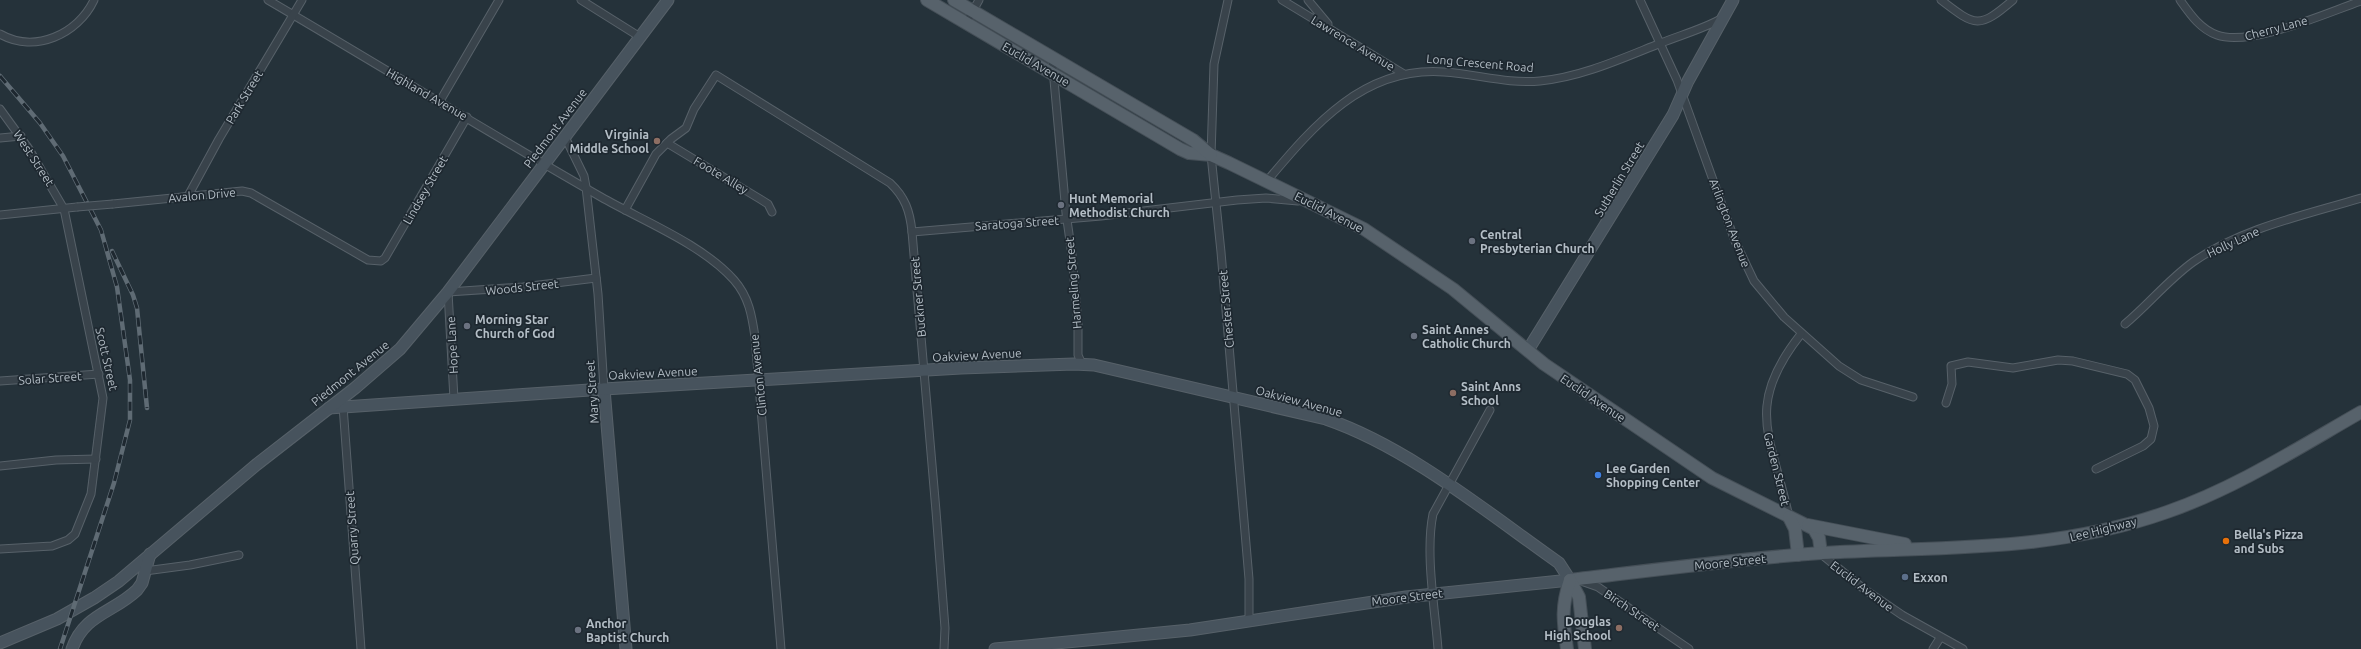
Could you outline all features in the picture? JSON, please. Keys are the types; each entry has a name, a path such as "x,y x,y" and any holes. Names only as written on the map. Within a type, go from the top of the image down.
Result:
{"main road":[{"name":"Piedmont Avenue","path":"0,643 26,634 94,598 119,581 256,464 329,408 400,349 448,292 668,0"},
{"name":"Euclid Avenue","path":"927,0 1180,149 1189,153 1210,155"},
{"name":"Euclid Avenue","path":"954,0 1193,140 1210,155 1313,203 1364,229 1453,289 1528,350 1602,404 1712,478 1814,529 1819,538 1821,553"},
{"path":"1724,18 1733,0"},
{"name":"Sutherlin Street","path":"1528,350 1642,166 1672,115 1724,18"},
{"name":"Oakview Avenue","path":"329,408 604,389 924,370 1082,364 1233,397 1326,419 1350,427 1391,448 1448,485 1559,562 1570,580"},
{"name":"Mary Street","path":"604,389 626,649"},
{"name":"Lee Highway","path":"1821,553 1924,548 1978,548 2070,538 2167,512 2252,475 2361,412"},
{"path":"1789,517 1795,529 1798,555"},
{"path":"1807,525 1924,548"},
{"name":"Moore Street","path":"995,649 1182,631 1434,594 1821,553"},
{"path":"72,649 76,639 88,622 137,590 146,571 150,554"},
{"path":"1567,649 1563,622 1563,604 1570,580"},
{"path":"1570,580 1578,597 1585,649"}],"street":[{"path":"0,34 21,41 51,38 77,25 88,13 94,0"},
{"name":"Highland Avenue","path":"268,0 586,187"},
{"name":"Park Street","path":"188,196 218,139 302,0"},
{"path":"440,101 499,0"},
{"path":"580,0 640,37"},
{"path":"966,22 979,0"},
{"name":"Chester Street","path":"1228,0 1214,64 1210,155 1221,252 1249,579 1249,620"},
{"name":"Lawrence Avenue","path":"1282,0 1339,33 1404,74"},
{"path":"1308,0 1317,13 1339,33"},
{"name":"Arlington Avenue","path":"1640,0 1682,95 1746,267 1770,302 1801,334 1855,377 1883,389 1912,397"},
{"path":"1942,0 1964,18 1977,22 1992,18 2013,0"},
{"name":"Cherry Lane","path":"2180,0 2193,19 2204,28 2216,35 2231,39 2244,38 2289,26 2361,1"},
{"name":"Long Crescent Road","path":"1267,181 1331,113 1346,100 1375,83 1404,74 1443,72 1494,79 1540,81 1578,73 1724,18"},
{"name":"Harmeling Street","path":"1052,58 1067,219 1072,255 1078,324 1078,355 1082,364"},
{"name":"Buckner Street","path":"667,142 686,128 694,109 713,77 719,76 890,183 898,190 907,205 912,232 936,511 944,628 944,649"},
{"path":"1127,117 1131,104"},
{"name":"West Street","path":"0,109 21,136 64,209"},
{"name":"Lindsey Street","path":"381,261 385,258 428,180 467,117"},
{"path":"0,138 21,136"},
{"name":"Mary Street","path":"565,136 584,176 586,187 596,278 604,389"},
{"path":"625,210 656,154 667,142"},
{"name":"Foote Alley","path":"667,142 768,204 772,212"},
{"name":"Clinton Avenue","path":"586,187 707,257 735,281 751,310 759,380 781,649"},
{"name":"Avalon Drive","path":"0,215 188,196 242,192 252,193 368,260 381,261"},
{"name":"Saratoga Street","path":"912,232 1067,219 1266,198 1313,203"},
{"name":"Holly Lane","path":"2125,324 2192,263 2225,244 2258,230 2361,198"},
{"name":"Scott Street","path":"0,549 52,546 68,540 79,527 91,494 103,398 64,209"},
{"name":"Woods Street","path":"448,292 523,287 596,278"},
{"name":"Hope Lane","path":"448,292 454,399"},
{"name":"Garden Street","path":"1789,517 1768,436 1766,411 1773,377 1780,362 1801,334"},
{"path":"1946,403 1952,384 1951,366 1964,363 2013,368 2058,360 2073,361 2127,374 2137,384 2149,408 2154,426 2151,439 2143,446 2096,469"},
{"name":"Solar Street","path":"0,381 99,374"},
{"name":"Quarry Street","path":"344,406 361,649"},
{"path":"1438,649 1431,525 1433,514 1490,410"},
{"path":"0,466 56,460 96,459"},
{"name":"Euclid Avenue","path":"1821,553 1864,589 1940,638 1963,649"},
{"path":"146,571 190,565 239,555"},
{"name":"Birch Street","path":"1570,580 1587,582 1598,587 1689,649"},
{"path":"1933,649 1940,638"}],"railway":[{"path":"0,76 40,123 63,156 101,230 117,287 130,380 130,420 114,483 60,649"},
{"path":"112,251 133,295 137,308 147,408"}],"place":[{"name":"Virginia Middle School","path":"657,141"},
{"name":"Hunt Memorial Methodist Church","path":"1061,205"},
{"name":"Central Presbyterian Church","path":"1472,241"},
{"name":"Morning Star Church of God","path":"467,326"},
{"name":"Saint Annes Catholic Church","path":"1414,336"},
{"name":"Saint Anns School","path":"1453,393"},
{"name":"Lee Garden Shopping Center","path":"1598,475"},
{"name":"Bella's Pizza and Subs","path":"2226,541"},
{"name":"Exxon","path":"1905,577"},
{"name":"Douglas High School","path":"1619,628"},
{"name":"Anchor Baptist Church","path":"578,630"}]}
